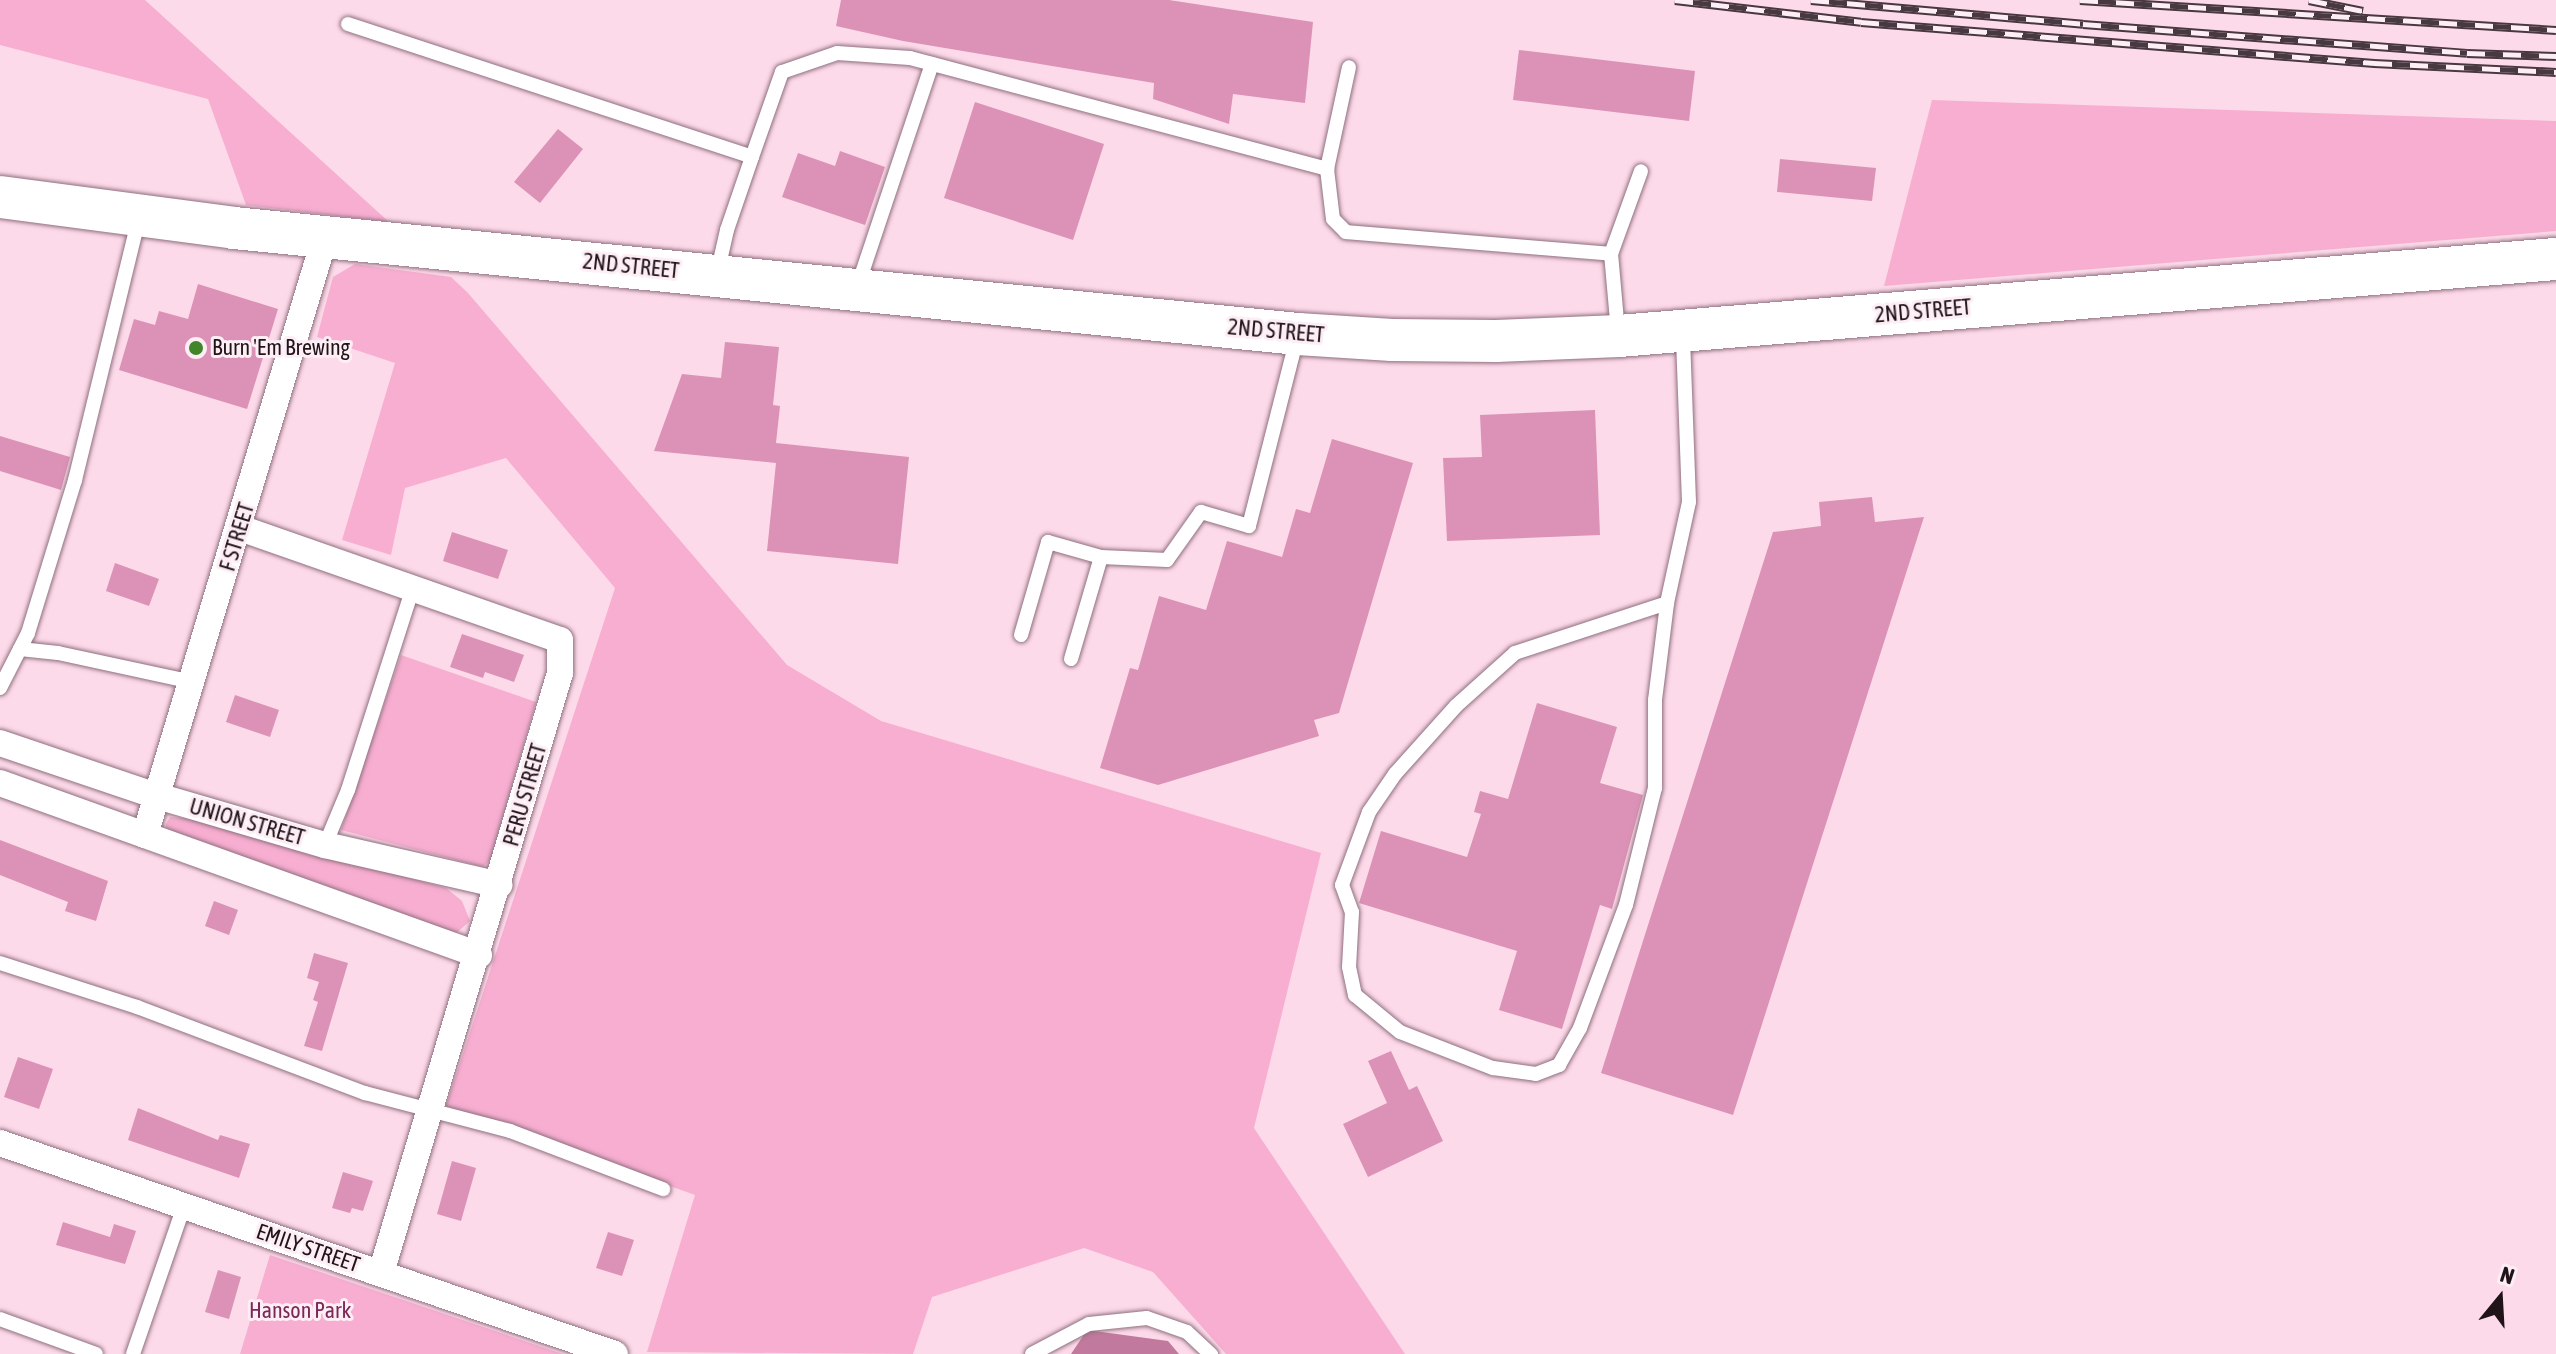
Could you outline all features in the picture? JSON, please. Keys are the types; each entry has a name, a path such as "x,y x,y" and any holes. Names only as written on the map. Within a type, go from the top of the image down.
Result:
{"main road":[{"name":"2ND STREET","path":"0,197 139,217 325,237 1298,334 1496,341 1619,336 2556,259"}],"street":[{"name":"F STREET","path":"145,835 240,528 325,237"},
{"name":"PERU STREET","path":"240,528 560,640 560,673 479,955 381,1273"},
{"name":"UNION STREET","path":"0,743 157,796 325,845 499,885"},
{"name":"UNION STREET","path":"0,783 479,955"},
{"name":"EMILY STREET","path":"0,1143 615,1354"}],"lane":[{"path":"348,24 752,157"},
{"path":"717,275 727,230 782,72 837,53 910,58 1327,169"},
{"path":"856,289 932,64"},
{"path":"1349,67 1327,169 1333,219 1346,232 1611,254"},
{"path":"1619,336 1611,254 1641,171"},
{"path":"0,688 20,649 75,480 139,217"},
{"path":"1667,603 1515,653 1456,706 1395,774 1369,812 1342,885 1352,912 1349,967 1355,995 1400,1032 1493,1068 1536,1074 1559,1065 1580,1028 1626,905 1655,788 1655,700 1667,603 1689,502 1683,331"},
{"path":"1021,635 1048,542 1101,557 1167,560 1201,512 1249,526 1298,334"},
{"path":"1071,659 1101,557"},
{"path":"325,845 348,790 413,587"},
{"path":"20,649 58,653 192,682"},
{"path":"0,963 137,1007 365,1093 430,1113 510,1131 663,1189"},
{"path":"133,1354 184,1206"},
{"path":"1032,1354 1089,1324 1147,1318 1187,1332 1211,1354"},
{"path":"0,1319 96,1354"}],"green space":[{"path":"0,0 145,0 389,222 246,205 208,99 0,45"},
{"path":"1932,100 2556,121 2556,231 1884,286"},
{"path":"355,264 451,277 787,665 881,721 1321,853 1254,1128 1405,1354 1226,1354 1153,1272 1084,1248 932,1297 913,1354 647,1352 695,1195 446,1106 615,588 506,458 405,488 391,555 342,540 395,363 317,337 333,277"},
{"path":"401,655 536,702 491,859 483,867 341,830"},
{"path":"170,817 192,819 446,888 462,901 470,921 453,936 167,833 166,824"},
{"name":"Hanson Park","path":"270,1255 563,1354 240,1354"}],"shaded area":[{"path":"1087,1330 1168,1341 1179,1354 1071,1354"}],"building":[{"path":"841,0 1169,0 1313,22 1305,103 1233,94 1229,124 1153,99 1154,83 903,41 836,26"},
{"path":"1519,50 1695,71 1689,121 1513,100"},
{"path":"975,102 1104,144 1073,240 944,198"},
{"path":"558,129 583,149 540,203 514,182"},
{"path":"840,151 885,167 865,225 782,197 798,153 835,166"},
{"path":"1780,159 1876,168 1872,201 1777,192"},
{"name":"Burn 'Em Brewing","path":"198,284 278,309 247,409 119,370 134,319 155,325 159,311 188,319"},
{"path":"725,342 779,347 773,405 780,406 776,443 909,457 898,564 767,551 776,463 654,451 682,374 721,378"},
{"path":"1595,410 1600,535 1447,541 1443,458 1482,457 1480,415"},
{"path":"0,436 70,457 61,490 0,471"},
{"path":"1332,439 1413,463 1339,713 1314,720 1319,736 1158,785 1100,768 1130,668 1138,670 1159,596 1206,610 1227,541 1282,557 1296,509 1310,513"},
{"path":"1872,497 1875,522 1924,517 1733,1115 1601,1073 1773,532 1821,526 1819,502"},
{"path":"452,532 508,550 498,579 443,561"},
{"path":"115,563 159,579 149,606 106,591"},
{"path":"462,634 524,655 514,682 485,672 483,678 450,667"},
{"path":"235,695 279,710 270,737 226,722"},
{"path":"1537,703 1617,727 1600,783 1643,795 1612,909 1600,905 1562,1029 1499,1010 1517,951 1359,903 1381,831 1467,857 1481,814 1474,812 1480,791 1508,799"},
{"path":"0,840 108,881 96,921 65,911 68,902 0,875"},
{"path":"214,901 238,910 229,935 205,926"},
{"path":"314,953 348,963 322,1051 304,1046 318,1002 313,1000 319,982 307,978"},
{"path":"1391,1051 1409,1090 1417,1086 1443,1141 1368,1177 1343,1124 1387,1103 1368,1061"},
{"path":"18,1057 53,1069 39,1109 4,1097"},
{"path":"138,1108 218,1140 220,1135 250,1144 239,1178 128,1140"},
{"path":"452,1161 476,1168 461,1221 437,1214"},
{"path":"343,1172 373,1181 363,1211 352,1208 350,1213 332,1208"},
{"path":"63,1222 110,1237 114,1224 136,1231 125,1264 56,1245"},
{"path":"608,1232 634,1240 622,1276 596,1268"},
{"path":"218,1270 241,1277 229,1319 205,1312"}],"railway":[{"path":"1675,0 1861,22 2374,63 2556,72"},
{"path":"1811,0 2467,53 2556,56"},
{"path":"2080,0 2556,30"},
{"path":"2309,0 2363,11"}],"place":[{"name":"Burn 'Em Brewing","path":"196,348"}]}
